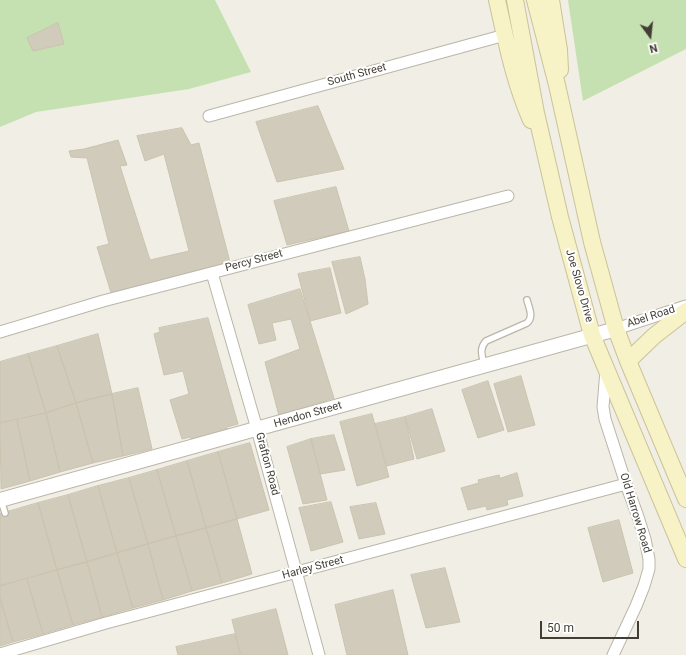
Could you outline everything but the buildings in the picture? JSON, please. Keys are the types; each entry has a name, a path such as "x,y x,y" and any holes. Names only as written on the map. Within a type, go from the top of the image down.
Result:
{"main road":[{"path":"497,0 523,103 542,138"},
{"name":"Joe Slovo Drive","path":"514,0 542,138 560,217 592,335 686,559"},
{"path":"535,0 557,85 592,242 616,329 628,362 686,499"},
{"path":"551,0 557,30 560,64 560,74 557,85"},
{"path":"628,362 654,336 686,312"}],"street":[{"name":"South Street","path":"209,116 505,35"},
{"name":"Percy Street","path":"0,332 103,300 508,196"},
{"name":"Grafton Road","path":"212,273 257,429 319,655"},
{"name":"Abel Road","path":"616,329 686,306"},
{"name":"Hendon Street","path":"2,504 257,429 616,329"},
{"name":"Old Harrow Road","path":"606,368 603,407 605,420 645,539 649,558 649,569 644,586 613,655"},
{"name":"Harley Street","path":"0,654 114,621 626,484"}],"lane":[{"path":"484,365 481,352 482,346 486,341 528,323 531,320 532,316 527,300"}],"green space":[{"path":"0,0 215,0 251,72 189,89 36,112 0,127"},
{"path":"568,0 686,0 686,49 583,101"}]}
